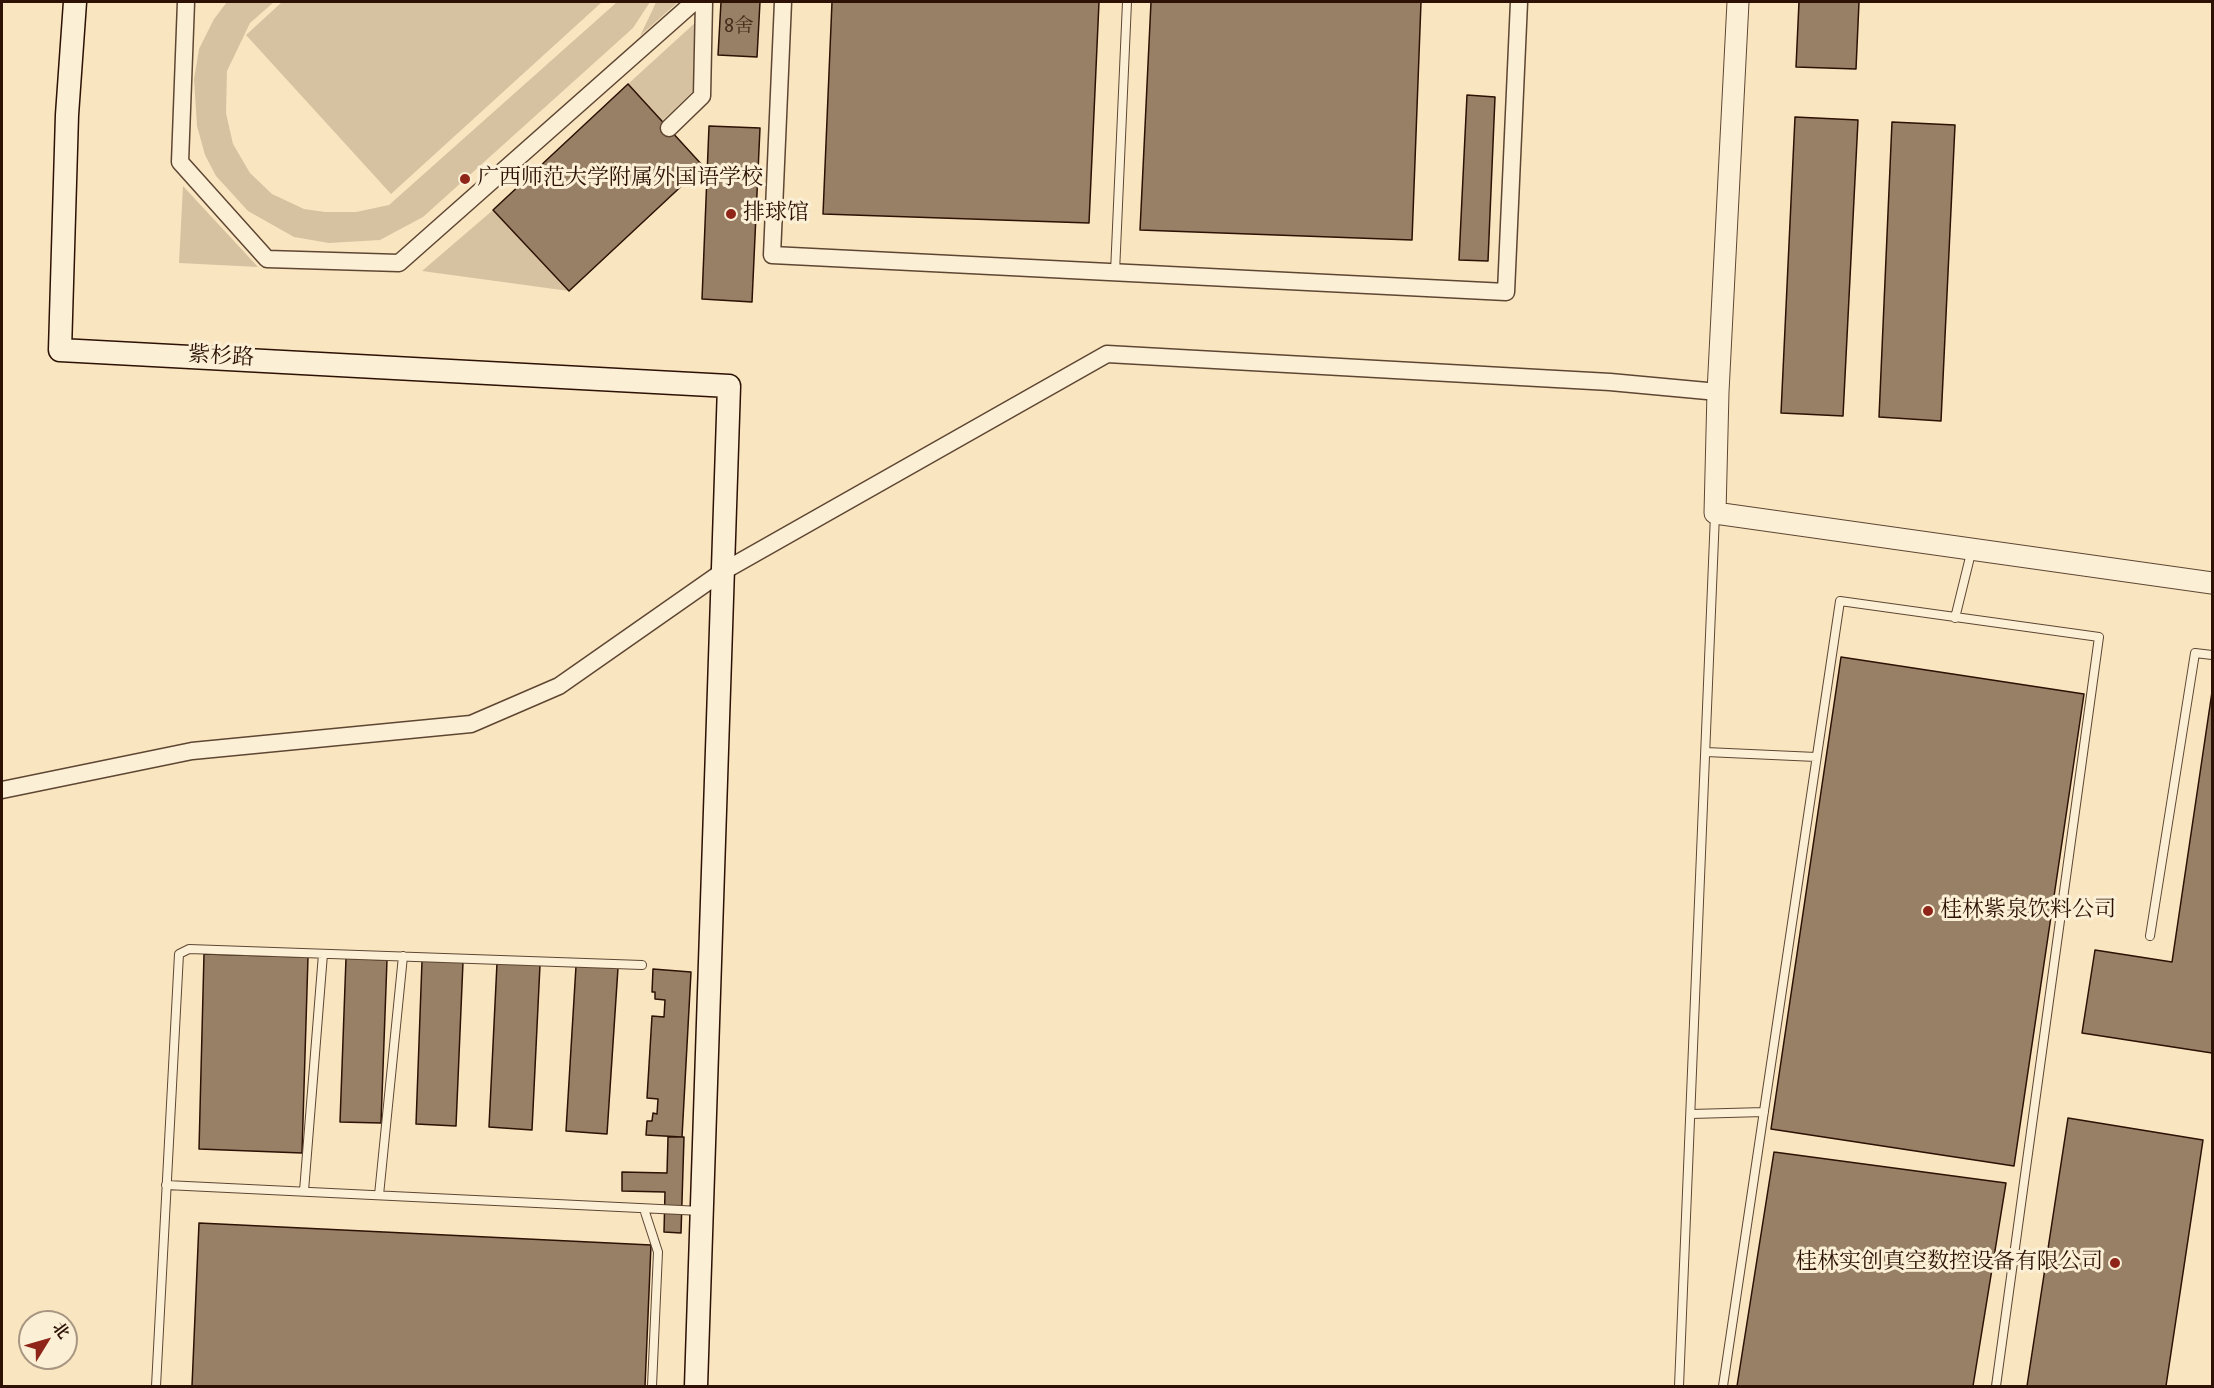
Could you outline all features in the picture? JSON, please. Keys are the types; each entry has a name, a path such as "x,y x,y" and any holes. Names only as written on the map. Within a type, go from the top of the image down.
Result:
{"main road":[{"name":"紫杉路","path":"75,2 67,115 60,350 729,386 722,572"},
{"path":"696,1386 722,572"}],"street":[{"path":"186,2 180,162 267,259 399,264 694,2"},
{"path":"669,128 702,96 704,2"},
{"path":"783,2 772,255 1506,292 1519,2"},
{"path":"1738,2 1718,392 1715,513 2212,583"},
{"path":"2,790 192,751 471,724 560,686 722,572 1107,354 1598,381 1718,392"}],"lane":[{"path":"1115,272 1127,2"},
{"path":"1679,1386 1715,513"},
{"path":"1955,618 1972,549"},
{"path":"1723,1386 1840,601 2099,637 1996,1386"},
{"path":"2150,936 2195,653 2212,655"},
{"path":"1706,752 1816,757"},
{"path":"156,1386 179,954 189,949 642,965"},
{"path":"304,1191 323,954"},
{"path":"379,1195 403,956"},
{"path":"1691,1114 1764,1112"},
{"path":"166,1185 702,1211"},
{"path":"644,1209 658,1252 652,1386"}],"shaded area":[{"path":"227,2 274,2 250,23 227,71 226,113 233,144 250,173 272,194 304,209 356,212 389,205 617,2 650,2 633,28 423,217 380,240 329,243 294,237 248,211 216,176 205,155 197,126 194,79 199,49 214,19"},
{"path":"282,2 602,2 391,194 246,35"},
{"path":"656,2 678,2 640,36 653,9"},
{"path":"697,21 695,89 662,121 628,84"},
{"path":"183,186 258,267 179,263"},
{"path":"493,210 568,291 422,271"}],"building":[{"path":"721,2 760,2 757,57 718,55"},
{"path":"832,2 1099,2 1089,223 823,214"},
{"path":"1151,2 1421,2 1412,240 1140,230"},
{"path":"1799,2 1859,2 1856,69 1796,67"},
{"path":"628,84 703,166 569,291 493,210"},
{"path":"1467,95 1495,97 1488,261 1459,260"},
{"path":"1795,117 1858,120 1843,416 1781,413"},
{"path":"1892,122 1955,125 1941,421 1879,417"},
{"name":"排球馆","path":"709,126 760,128 752,302 702,299"},
{"name":"桂林紫泉饮料公司","path":"1841,657 2084,694 2014,1166 1771,1129"},
{"path":"2212,692 2212,1053 2082,1033 2095,950 2172,962"},
{"path":"204,954 308,957 302,1153 199,1149"},
{"path":"346,958 387,960 381,1123 340,1122"},
{"path":"422,961 463,962 456,1126 416,1124"},
{"path":"497,963 540,965 532,1130 489,1127"},
{"path":"576,966 618,968 607,1134 566,1131"},
{"path":"653,969 691,972 682,1137 646,1135 647,1121 652,1121 653,1113 657,1114 658,1099 647,1098 652,1016 664,1017 665,1000 655,999 655,992 652,992"},
{"name":"桂林实创真空数控设备有限公司","path":"2068,1118 2203,1140 2166,1386 2027,1386"},
{"path":"668,1137 684,1137 681,1233 664,1232 665,1192 622,1191 622,1172 667,1173"},
{"path":"1774,1152 2006,1183 1973,1386 1737,1386"},
{"path":"199,1223 651,1245 645,1386 192,1386"}],"place":[{"name":"广西师范大学附属外国语学校","path":"465,179"},
{"name":"排球馆","path":"731,214"},
{"name":"桂林紫泉饮料公司","path":"1928,911"},
{"name":"桂林实创真空数控设备有限公司","path":"2115,1263"}]}
